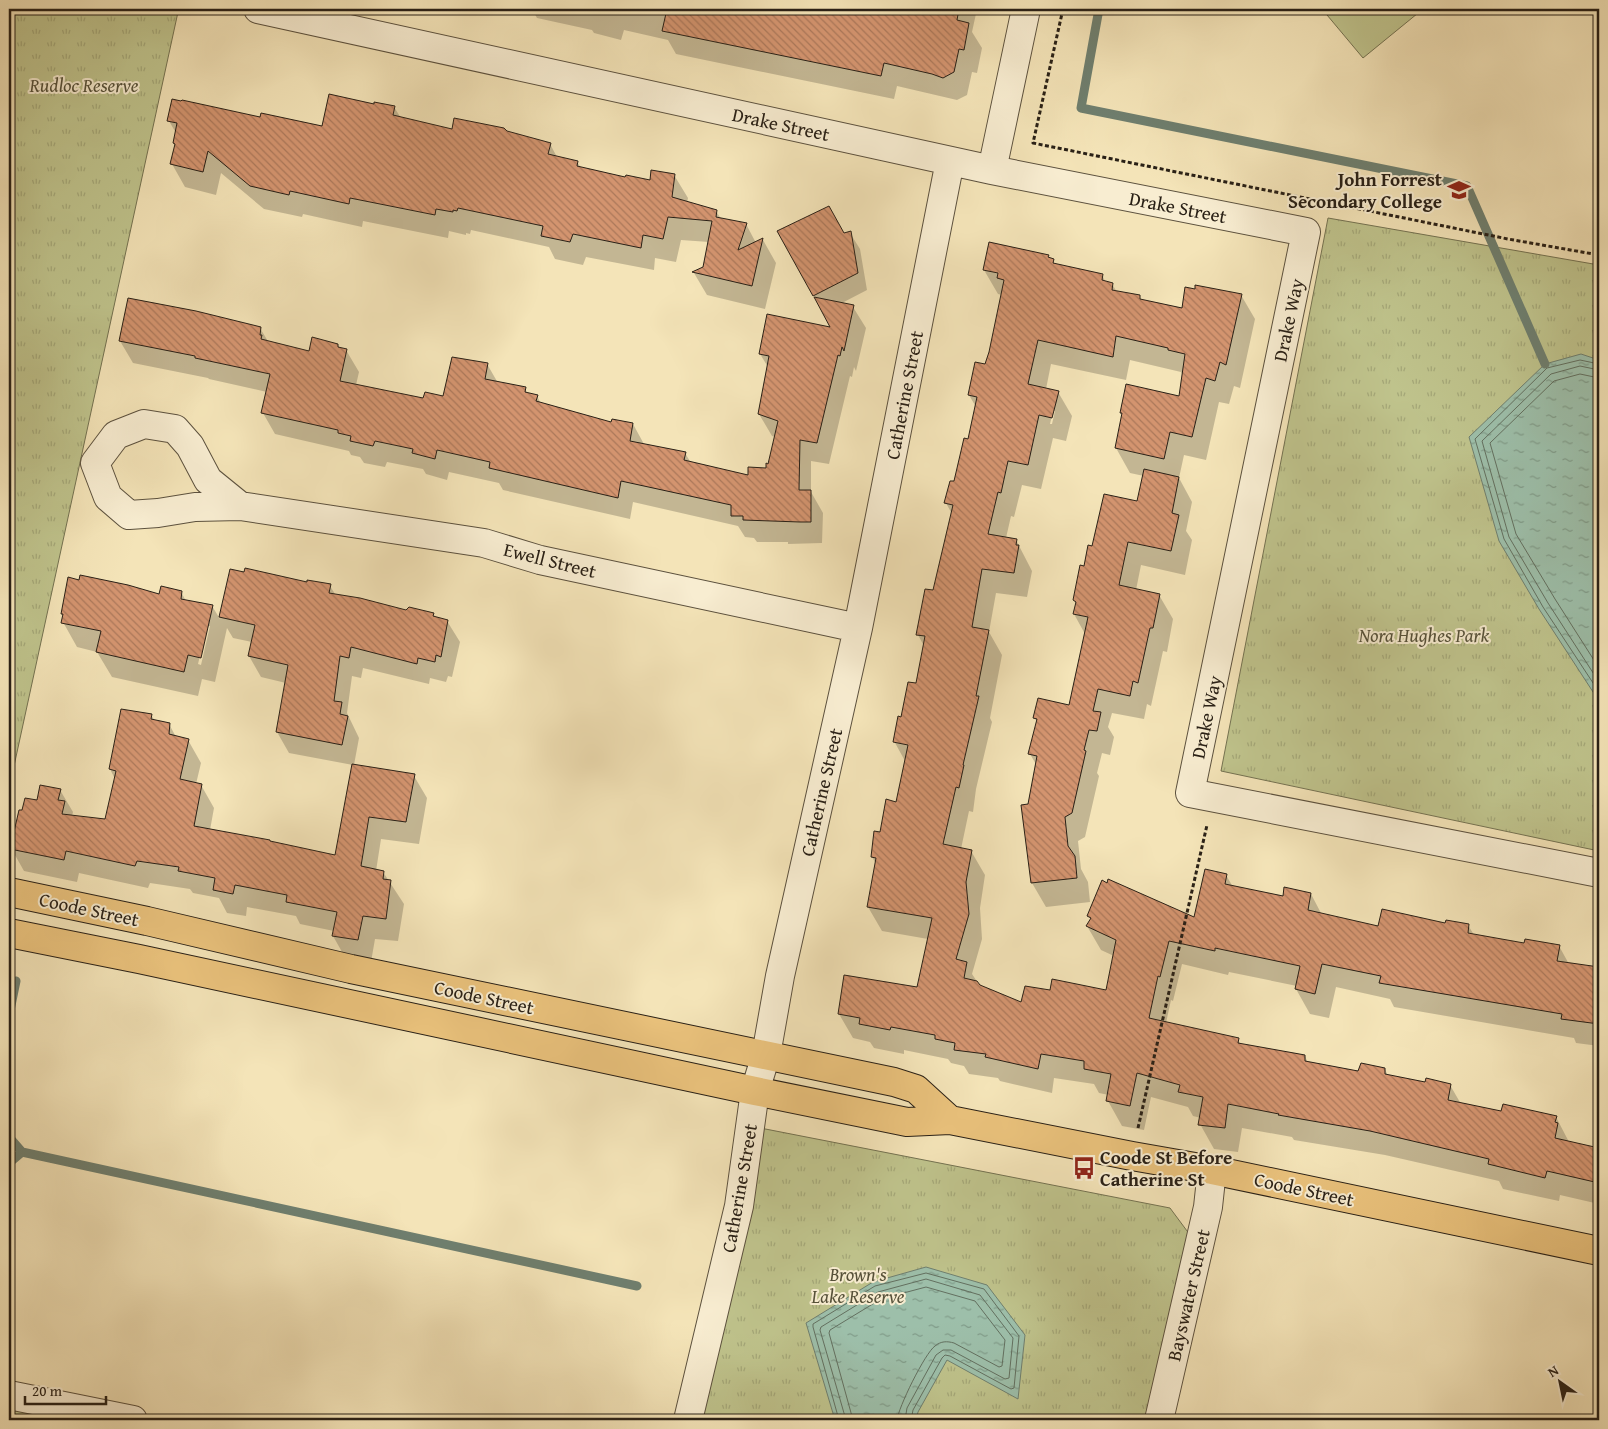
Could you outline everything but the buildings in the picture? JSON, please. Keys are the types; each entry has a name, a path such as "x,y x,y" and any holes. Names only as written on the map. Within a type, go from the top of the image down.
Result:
{"main road":[{"name":"Coode Street","path":"9,892 147,921 351,968 894,1082 916,1089 950,1120"},
{"name":"Coode Street","path":"9,933 907,1122 950,1120 1212,1170 1599,1251"}],"street":[{"name":"Drake Street","path":"258,9 992,170 1306,232"},
{"path":"992,170 1026,9"},
{"name":"Catherine Street","path":"688,1420 739,1206 755,1091 766,1055 780,976 858,628 950,161"},
{"name":"Drake Way","path":"1306,232 1190,794 1599,873"},
{"name":"Ewell Street","path":"240,506 208,480 190,446 175,429 144,424 116,435 96,463 108,497 129,515 158,513 195,507 240,506 484,543 540,560 858,628"},
{"name":"Bayswater Street","path":"1159,1420 1208,1207 1212,1170"},
{"path":"9,1395 133,1420"}],"path":[{"path":"1062,9 1033,143 1508,240 1599,255"},
{"path":"1132,1156 1214,798"}],"green space":[{"name":"Rudloc Reserve","path":"9,9 161,9 178,12 9,789"},
{"path":"1322,9 1423,9 1363,58"},
{"name":"Nora Hughes Park","path":"1328,218 1599,265 1599,851 1221,771"},
{"name":"Brown's Lake Reserve","path":"750,1126 1170,1208 1196,1243 1151,1420 688,1420"},
{"path":"9,1395 108,1420 9,1420"}],"water":[{"path":"1581,354 1599,360 1599,698 1595,695 1539,609 1499,541 1469,437 1545,364"},
{"path":"926,1267 987,1285 1025,1335 1018,1399 947,1360 918,1412 916,1420 835,1420 806,1323 873,1282"}],"waterway":[{"path":"1099,9 1081,108 1467,186 1545,364"},
{"path":"9,1015 16,981"},
{"path":"9,1137 22,1152 637,1286"},
{"path":"9,1163 22,1152"}],"place":[{"name":"John Forrest Secondary College","path":"1459,190"},
{"name":"Coode St Before Catherine St","path":"1084,1168"}]}
